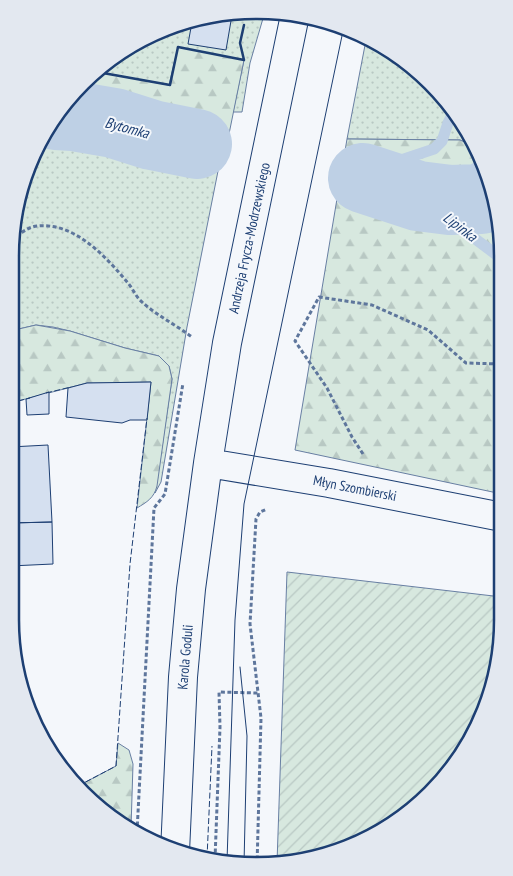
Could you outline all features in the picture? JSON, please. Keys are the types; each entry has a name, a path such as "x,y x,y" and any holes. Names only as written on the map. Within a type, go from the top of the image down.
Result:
{"main road":[{"name":"Andrzeja Frycza-Modrzewskiego","path":"208,463 227,343 294,22"},
{"name":"Młyn Szombierski","path":"208,463 390,494 494,515"},
{"name":"Karola Goduli","path":"175,843 183,676 191,589 208,463"}],"path":[{"path":"20,234 37,226 52,227 70,232 84,240 112,266 141,301 192,337"},
{"path":"390,494 352,437 327,388 295,341 319,297 372,305 428,330 466,363 494,364"},
{"path":"258,857 262,738 250,624 256,519 260,512 268,508 273,474"},
{"path":"215,854 220,744 219,692 258,693"}],"green space":[{"path":"241,19 263,19 250,63 242,112 233,112 244,60 178,48 170,85 105,73 124,59 151,43 180,31 210,23"},
{"path":"365,45 389,59 425,88 454,124 464,142 460,140 347,139"},
{"path":"178,47 244,60 229,134 129,112 73,106 88,88 105,73 169,85"},
{"path":"57,128 79,129 147,150 183,156 221,156 187,327 161,482 155,493 172,379 169,366 159,356 70,331 36,325 19,329 19,241 23,210 31,180 43,151"},
{"path":"347,139 460,140 464,142 482,180 490,210 494,241 494,492 295,450"},
{"path":"36,325 70,331 159,356 169,366 172,379 157,486 152,497 147,502 137,508 151,382 87,383 19,401 19,329"},
{"path":"287,572 494,596 494,635 490,666 482,696 470,725 445,764 425,788 401,808 362,833 333,845 303,853 277,856"},
{"path":"118,743 129,750 133,764 131,821 112,808 84,783 116,766"}],"building":[{"path":"231,20 226,50 188,44 191,28"},
{"path":"151,382 147,420 130,420 122,423 66,417 68,388 87,383"},
{"path":"49,392 49,414 27,415 26,399"},
{"path":"48,445 52,522 19,523 19,447"},
{"path":"52,522 53,564 19,566 19,523"}],"waterway":[{"name":"Bytomka","path":"65,116 114,123 152,135 197,144"},
{"path":"363,178 386,165 434,149 442,141 450,119"},
{"name":"Bytomka","path":"363,178 418,196 450,200 481,199 486,196"},
{"name":"Lipinka","path":"418,196 494,253"}],"tram line":[{"path":"227,855 235,620 244,504 342,35"},
{"path":"240,667 247,736 244,857"}],"fence":[{"path":"46,393 71,387"},
{"path":"19,401 30,398"},
{"path":"84,783 116,766 130,564 147,418"},
{"path":"207,852 212,746"}],"wall":[{"path":"105,73 170,85 178,47 244,60 240,43 244,25"}]}
